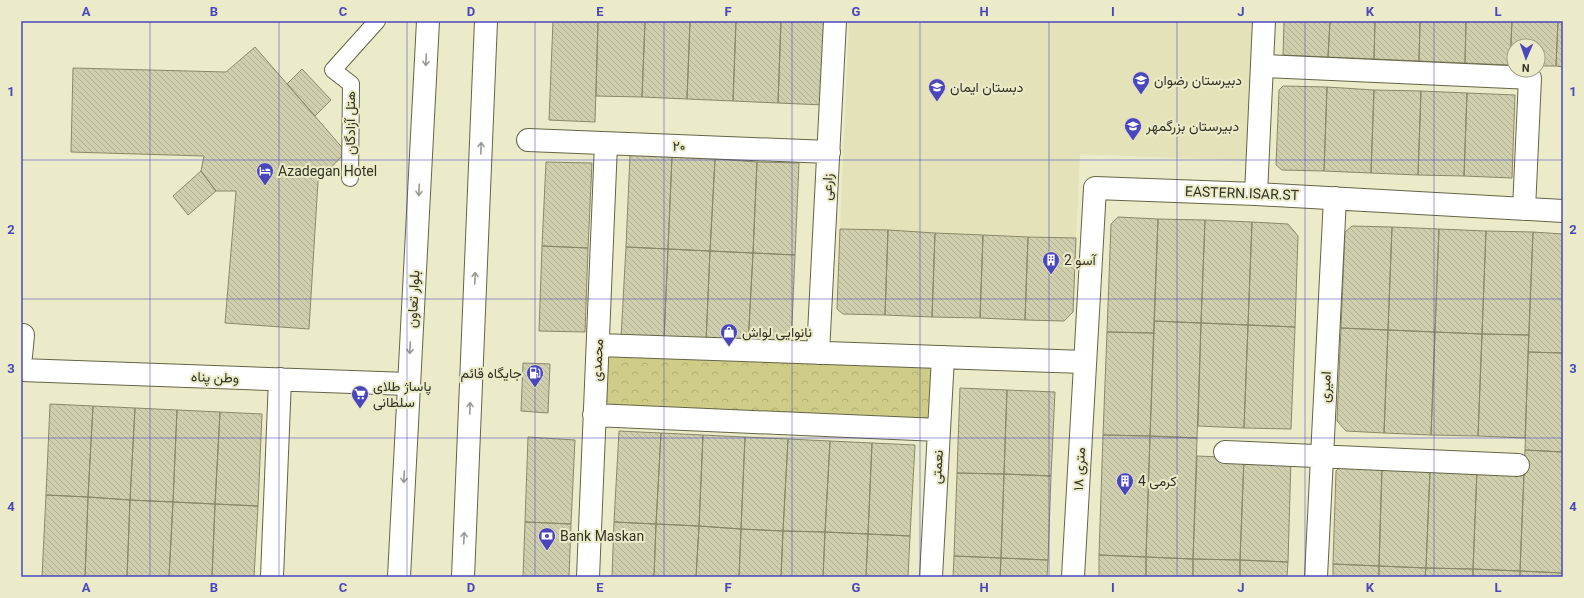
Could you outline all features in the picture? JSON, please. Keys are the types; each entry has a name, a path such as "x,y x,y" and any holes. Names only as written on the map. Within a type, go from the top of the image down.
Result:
{"street":[{"name":"بلوار تعاون","path":"399,577 428,21"},
{"path":"462,577 486,21"},
{"name":"زارعی","path":"818,353 836,21"},
{"path":"1256,194 1264,21"},
{"path":"1262,66 1530,78 1524,208"},
{"name":"۲۰","path":"528,140 829,152"},
{"name":"محمدی","path":"588,577 606,144"},
{"name":"EASTERN.ISAR.ST","path":"1084,362 1095,188 1256,194 1563,211"},
{"name":"امیری","path":"1316,577 1335,198"},
{"path":"598,345 1084,362"},
{"name":"نعمتی","path":"931,577 944,358"},
{"name":"۱۸ متری","path":"1073,577 1084,362"},
{"name":"وطن پناه","path":"21,370 408,384"},
{"path":"272,577 280,380"},
{"path":"594,415 939,430"},
{"path":"1225,452 1518,464"}],"lane":[{"name":"هتل آزادگان","path":"350,178 351,84 332,70 377,21"}],"shaded area":[{"path":"849,21 1257,21 1252,161 1080,154 1076,238 840,229"}],"green space":[{"path":"608,351 937,365 934,425 605,411"}],"building":[{"path":"553,21 598,21 595,122 549,120"},
{"path":"598,21 645,21 642,97 596,96"},
{"path":"645,21 690,21 687,99 642,97"},
{"path":"690,21 736,21 733,101 687,99"},
{"path":"736,21 781,21 778,103 733,101"},
{"path":"781,21 827,21 824,105 778,103"},
{"path":"1284,21 1330,21 1328,57 1283,55"},
{"path":"1330,21 1375,21 1374,59 1328,57"},
{"path":"1375,21 1420,21 1419,61 1374,59"},
{"path":"1420,21 1466,21 1465,63 1419,61"},
{"path":"1466,21 1512,21 1511,38 1506,38 1506,65 1465,63"},
{"path":"1512,21 1558,21 1556,66 1546,66 1546,38 1511,38"},
{"path":"1558,21 1563,21 1563,67 1556,66"},
{"name":"Azadegan Hotel","path":"255,47 346,152 318,181 309,329 225,323 236,191 216,191 201,171 204,156 71,152 73,68 226,72"},
{"path":"302,69 331,100 315,116 287,84"},
{"path":"1283,86 1327,87 1324,171 1282,170 1276,165 1279,90"},
{"path":"1327,87 1374,90 1371,173 1324,171"},
{"path":"1374,90 1421,91 1418,175 1371,173"},
{"path":"1421,91 1467,93 1464,176 1418,175"},
{"path":"1467,93 1515,95 1512,178 1464,176"},
{"path":"630,155 672,157 668,249 626,247"},
{"path":"672,157 715,159 710,251 668,249"},
{"path":"715,159 757,162 753,253 710,251"},
{"path":"546,162 592,163 588,248 542,246"},
{"path":"757,162 799,163 795,255 753,253"},
{"path":"201,171 216,191 188,215 173,196"},
{"path":"1118,217 1158,219 1154,333 1107,332 1111,224"},
{"path":"1158,219 1205,220 1201,323 1154,321"},
{"path":"1205,220 1252,222 1248,325 1201,323"},
{"path":"1252,222 1288,224 1298,236 1295,327 1248,325"},
{"path":"1352,226 1392,227 1388,330 1341,328 1345,232"},
{"path":"1392,227 1439,229 1435,332 1388,330"},
{"path":"840,229 888,230 885,315 843,314 837,309"},
{"path":"1439,229 1486,231 1482,334 1435,332"},
{"path":"888,230 935,233 932,317 885,315"},
{"path":"1486,231 1533,232 1529,335 1482,334"},
{"path":"1533,232 1563,234 1563,353 1528,352"},
{"path":"935,233 983,235 980,318 932,317"},
{"path":"983,235 1028,237 1025,320 980,318"},
{"name":"آسو 2","path":"1028,237 1076,238 1073,312 1064,321 1025,320"},
{"path":"542,246 588,248 585,332 539,331"},
{"path":"626,247 668,249 664,340 621,338"},
{"path":"668,249 710,251 706,342 664,340"},
{"path":"710,251 753,253 748,345 706,342"},
{"path":"753,253 795,255 791,347 748,345"},
{"path":"1154,321 1201,323 1197,438 1150,436"},
{"path":"1201,323 1248,325 1244,428 1198,426"},
{"path":"1248,325 1295,327 1291,429 1244,428"},
{"path":"1341,328 1388,330 1384,433 1346,431 1337,421"},
{"path":"1388,330 1435,332 1431,435 1384,433"},
{"path":"1107,332 1154,333 1150,436 1103,435"},
{"path":"1435,332 1482,334 1478,436 1431,435"},
{"path":"1482,334 1529,335 1525,438 1478,436"},
{"path":"1528,352 1563,353 1563,452 1525,450"},
{"name":"جایگاه قائم","path":"523,363 550,364 548,413 521,411"},
{"path":"960,388 1007,390 1004,474 957,473"},
{"path":"1007,390 1055,392 1051,476 1004,474"},
{"path":"50,404 93,406 88,497 46,495"},
{"path":"93,406 135,408 130,500 88,497"},
{"path":"135,408 177,410 173,502 130,500"},
{"path":"177,410 220,412 215,504 173,502"},
{"path":"220,412 262,414 258,506 215,504"},
{"path":"619,431 661,433 656,524 614,522"},
{"path":"661,433 703,435 699,526 656,524"},
{"path":"703,435 745,437 741,529 699,526"},
{"name":"کرمی 4","path":"1103,435 1150,436 1146,557 1099,555"},
{"path":"1150,436 1197,438 1193,559 1146,557"},
{"path":"528,437 575,440 571,524 525,522"},
{"path":"745,437 788,439 783,531 741,529"},
{"path":"788,439 830,441 825,532 783,531"},
{"path":"830,441 872,443 868,534 825,532"},
{"path":"872,443 915,445 910,536 868,534"},
{"path":"1525,450 1563,452 1563,573 1520,571"},
{"path":"1197,456 1244,458 1240,560 1193,559"},
{"path":"1244,458 1291,459 1288,562 1240,560"},
{"path":"1342,465 1382,467 1379,566 1333,564 1336,471"},
{"path":"1382,467 1430,469 1426,568 1379,566"},
{"path":"1430,469 1477,470 1473,569 1426,568"},
{"path":"1477,470 1524,472 1520,571 1473,569"},
{"path":"957,473 1004,474 1001,558 954,556"},
{"path":"1004,474 1051,476 1048,560 1001,558"},
{"path":"46,495 88,497 85,577 42,577"},
{"path":"88,497 130,500 127,577 85,577"},
{"path":"130,500 173,502 169,577 127,577"},
{"path":"173,502 215,504 212,577 169,577"},
{"path":"215,504 258,506 254,577 212,577"},
{"name":"Bank Maskan","path":"525,522 571,524 569,577 523,577"},
{"path":"614,522 656,524 654,577 612,577"},
{"path":"656,524 699,526 696,577 654,577"},
{"path":"699,526 741,529 739,577 696,577"},
{"path":"741,529 783,531 781,577 739,577"},
{"path":"783,531 825,532 823,577 781,577"},
{"path":"825,532 868,534 866,577 823,577"},
{"path":"868,534 910,536 908,577 866,577"},
{"path":"1099,555 1146,557 1146,577 1099,577"},
{"path":"954,556 1001,558 1000,577 953,577"},
{"path":"1146,557 1193,559 1193,577 1146,577"},
{"path":"1001,558 1048,560 1047,577 1000,577"},
{"path":"1193,559 1240,560 1240,577 1193,577"},
{"path":"1240,560 1288,562 1287,577 1240,577"},
{"path":"1333,564 1379,566 1379,577 1333,577"},
{"path":"1379,566 1426,568 1425,577 1379,577"},
{"path":"1426,568 1473,569 1473,577 1425,577"},
{"path":"1473,569 1520,571 1520,577 1473,577"},
{"path":"1520,571 1563,573 1563,577 1520,577"}],"place":[{"name":"دبیرستان رضوان","path":"1141,95"},
{"name":"دبستان ایمان","path":"937,102"},
{"name":"دبیرستان بزرگمهر","path":"1133,141"},
{"name":"Azadegan Hotel","path":"265,186"},
{"name":"آسو 2","path":"1051,275"},
{"name":"نانوایی لواش","path":"729,347"},
{"name":"جایگاه قائم","path":"535,388"},
{"name":"پاساژ طلای سلطانی","path":"360,409"},
{"name":"کرمی 4","path":"1125,496"},
{"name":"Bank Maskan","path":"547,551"}]}
